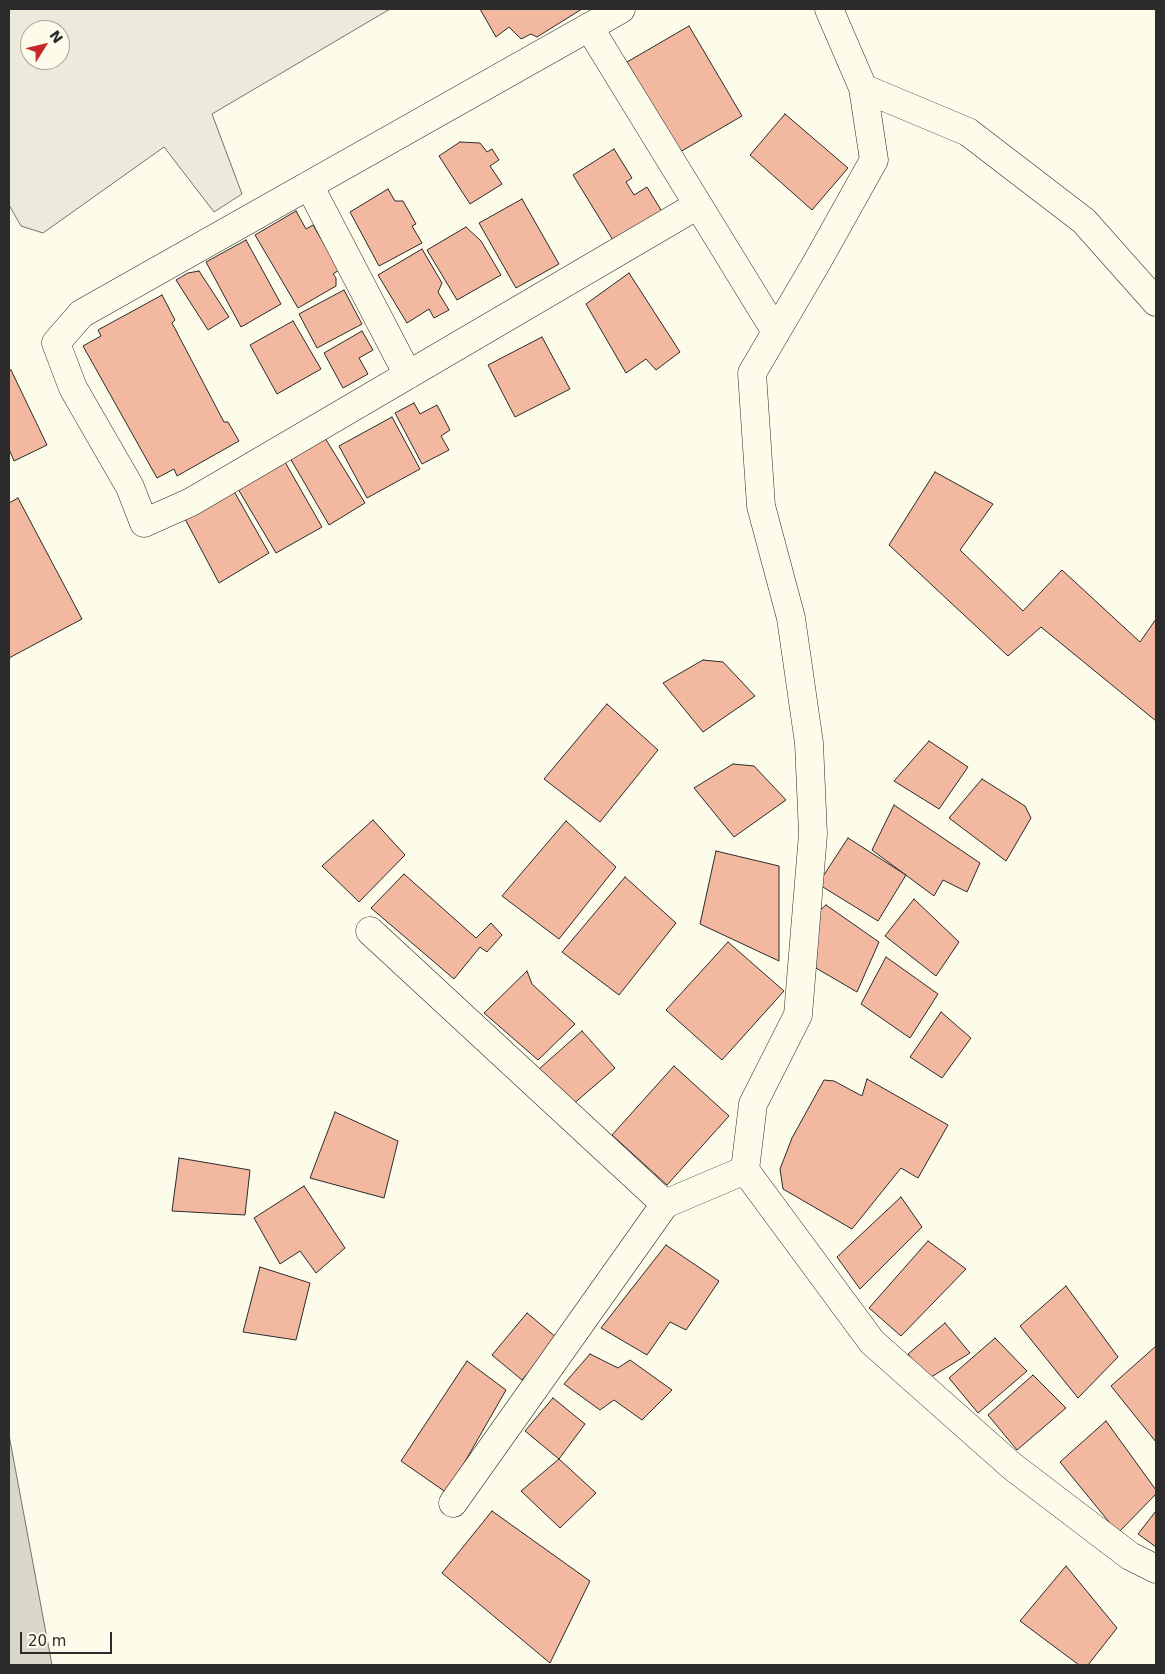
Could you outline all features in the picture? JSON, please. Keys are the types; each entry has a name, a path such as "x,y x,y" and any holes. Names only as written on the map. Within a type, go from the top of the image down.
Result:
{"street":[{"path":"621,9 82,314 56,343 73,388 130,486 144,524 191,502 698,205"},
{"path":"829,9 863,88 874,160 818,262 752,373 761,506 791,618 809,742 813,834 798,1015 753,1104 745,1170 872,1342 1014,1467 1130,1556 1156,1569"},
{"path":"589,27 776,332"},
{"path":"863,88 968,132 1084,221 1156,302"},
{"path":"310,185 408,375"},
{"path":"370,931 665,1204"},
{"path":"453,1503 665,1204 745,1170"}],"shaded area":[{"path":"9,9 390,9 212,114 242,194 214,212 164,147 43,233 21,226 9,205"},
{"path":"9,1435 52,1665 9,1665"}],"building":[{"path":"480,9 582,9 537,37 531,34 521,39 509,27 496,37"},
{"path":"689,26 742,116 680,152 627,62"},
{"path":"785,114 848,168 812,210 750,155"},
{"path":"460,142 480,143 487,152 492,149 499,160 490,166 502,184 470,204 439,156"},
{"path":"614,149 632,178 626,182 634,195 647,187 664,215 616,245 573,175"},
{"path":"388,189 395,201 403,201 416,224 412,226 422,243 379,266 350,212"},
{"path":"522,199 559,264 516,288 479,223"},
{"path":"296,211 306,229 313,225 339,270 333,274 336,278 336,286 298,308 255,235"},
{"path":"466,227 481,241 501,275 457,300 427,250"},
{"path":"246,240 281,304 241,327 206,262"},
{"path":"422,249 442,283 438,292 449,310 434,318 429,309 407,323 378,275"},
{"path":"199,271 229,317 208,330 176,280 188,273"},
{"path":"629,273 680,352 656,370 646,359 626,373 586,304"},
{"path":"344,290 362,324 317,348 299,314"},
{"path":"162,295 175,320 172,323 224,422 228,422 239,441 177,476 174,469 157,478 83,346 101,336 98,330"},
{"path":"293,321 321,369 277,394 250,345"},
{"path":"362,331 373,350 359,358 368,374 343,388 324,353"},
{"path":"542,337 570,389 515,417 488,365"},
{"path":"11,370 47,445 14,461 9,449 9,371"},
{"path":"414,403 420,414 437,405 450,430 441,436 449,450 422,464 395,413"},
{"path":"392,417 420,469 367,498 339,446"},
{"path":"325,438 365,503 329,525 290,458"},
{"path":"285,462 322,527 276,553 238,489"},
{"path":"935,472 993,504 960,550 1023,611 1062,570 1140,642 1156,619 1156,721 1041,627 1008,656 889,545"},
{"path":"231,486 269,553 219,583 184,517"},
{"path":"18,498 82,619 9,658 9,503"},
{"path":"703,660 723,662 755,696 703,732 663,683"},
{"path":"607,704 658,750 600,822 544,779"},
{"path":"929,741 968,767 939,809 894,781"},
{"path":"733,764 754,766 786,800 734,837 694,788"},
{"path":"982,779 1025,806 1031,818 1006,861 949,818"},
{"path":"894,805 980,863 967,892 943,880 934,896 872,850"},
{"path":"373,820 405,855 359,902 322,866"},
{"path":"566,821 616,867 559,939 502,896"},
{"path":"848,838 906,875 878,921 818,884"},
{"path":"716,851 779,866 779,961 700,924"},
{"path":"404,874 476,938 491,923 502,935 487,952 480,947 454,979 371,908"},
{"path":"625,877 676,923 619,995 562,952"},
{"path":"914,899 959,942 936,976 885,936"},
{"path":"826,905 879,942 857,992 809,964 814,915"},
{"path":"728,942 784,991 722,1060 666,1010"},
{"path":"886,957 938,994 910,1038 861,1004"},
{"path":"527,971 532,984 575,1024 538,1060 484,1013"},
{"path":"941,1012 971,1038 942,1078 910,1057"},
{"path":"582,1031 615,1068 571,1106 539,1069"},
{"path":"674,1066 729,1116 667,1185 612,1135"},
{"path":"867,1079 948,1125 918,1178 901,1168 852,1229 783,1189 780,1169 792,1138 824,1080 834,1081 862,1096"},
{"path":"335,1112 398,1141 384,1198 310,1178"},
{"path":"179,1158 250,1170 245,1215 172,1211"},
{"path":"304,1186 345,1248 316,1273 300,1251 280,1264 254,1218"},
{"path":"901,1197 922,1227 860,1289 837,1257"},
{"path":"928,1241 966,1269 901,1336 869,1308"},
{"path":"666,1245 719,1281 686,1330 670,1322 647,1355 601,1328"},
{"path":"260,1267 310,1283 296,1340 243,1332"},
{"path":"1066,1286 1118,1357 1078,1398 1020,1326"},
{"path":"527,1313 557,1338 522,1380 492,1355"},
{"path":"945,1323 970,1353 928,1379 908,1354"},
{"path":"995,1338 1027,1371 978,1413 949,1378"},
{"path":"1156,1346 1156,1442 1111,1386"},
{"path":"590,1354 618,1368 630,1360 672,1390 642,1420 614,1400 600,1410 564,1384"},
{"path":"467,1361 506,1390 447,1493 401,1461"},
{"path":"1033,1375 1066,1408 1017,1450 988,1415"},
{"path":"553,1398 585,1424 559,1459 525,1431"},
{"path":"1106,1421 1156,1490 1156,1494 1118,1533 1060,1462"},
{"path":"559,1459 596,1493 560,1528 521,1491"},
{"path":"492,1511 590,1581 550,1663 442,1573"},
{"path":"1156,1511 1156,1547 1138,1534"},
{"path":"1066,1566 1117,1628 1088,1665 1079,1665 1020,1621"}]}
